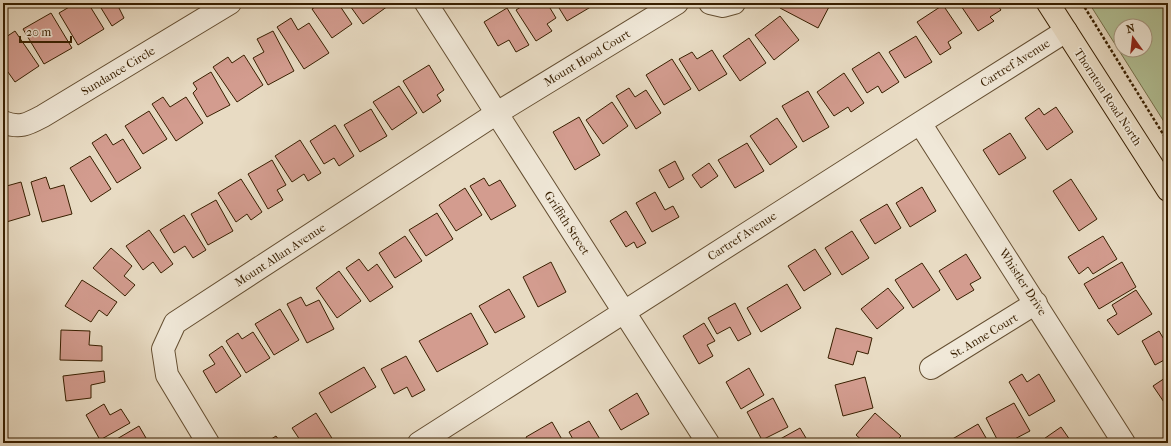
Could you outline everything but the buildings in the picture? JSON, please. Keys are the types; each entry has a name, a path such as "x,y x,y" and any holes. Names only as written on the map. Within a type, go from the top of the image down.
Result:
{"main road":[{"name":"Thornton Road North","path":"1048,3 1168,190"}],"street":[{"name":"Sundance Circle","path":"3,122 13,126 22,126 43,116 230,3"},
{"name":"Griffith Street","path":"426,3 708,443"},
{"name":"Mount Hood Court","path":"497,113 677,3"},
{"path":"710,3 723,6 734,3"},
{"name":"Cartref Avenue","path":"419,443 920,122 1066,31"},
{"name":"Mount Allan Avenue","path":"208,443 167,375 163,349 175,323 497,113"},
{"name":"Whistler Drive","path":"920,122 1124,443"},
{"name":"St. Anne Court","path":"931,368 1036,303"}],"path":[{"path":"1082,3 1168,142"}],"green space":[{"path":"1089,3 1168,3 1168,128 1124,58 1153,58 1153,18 1113,18 1113,41"}]}
